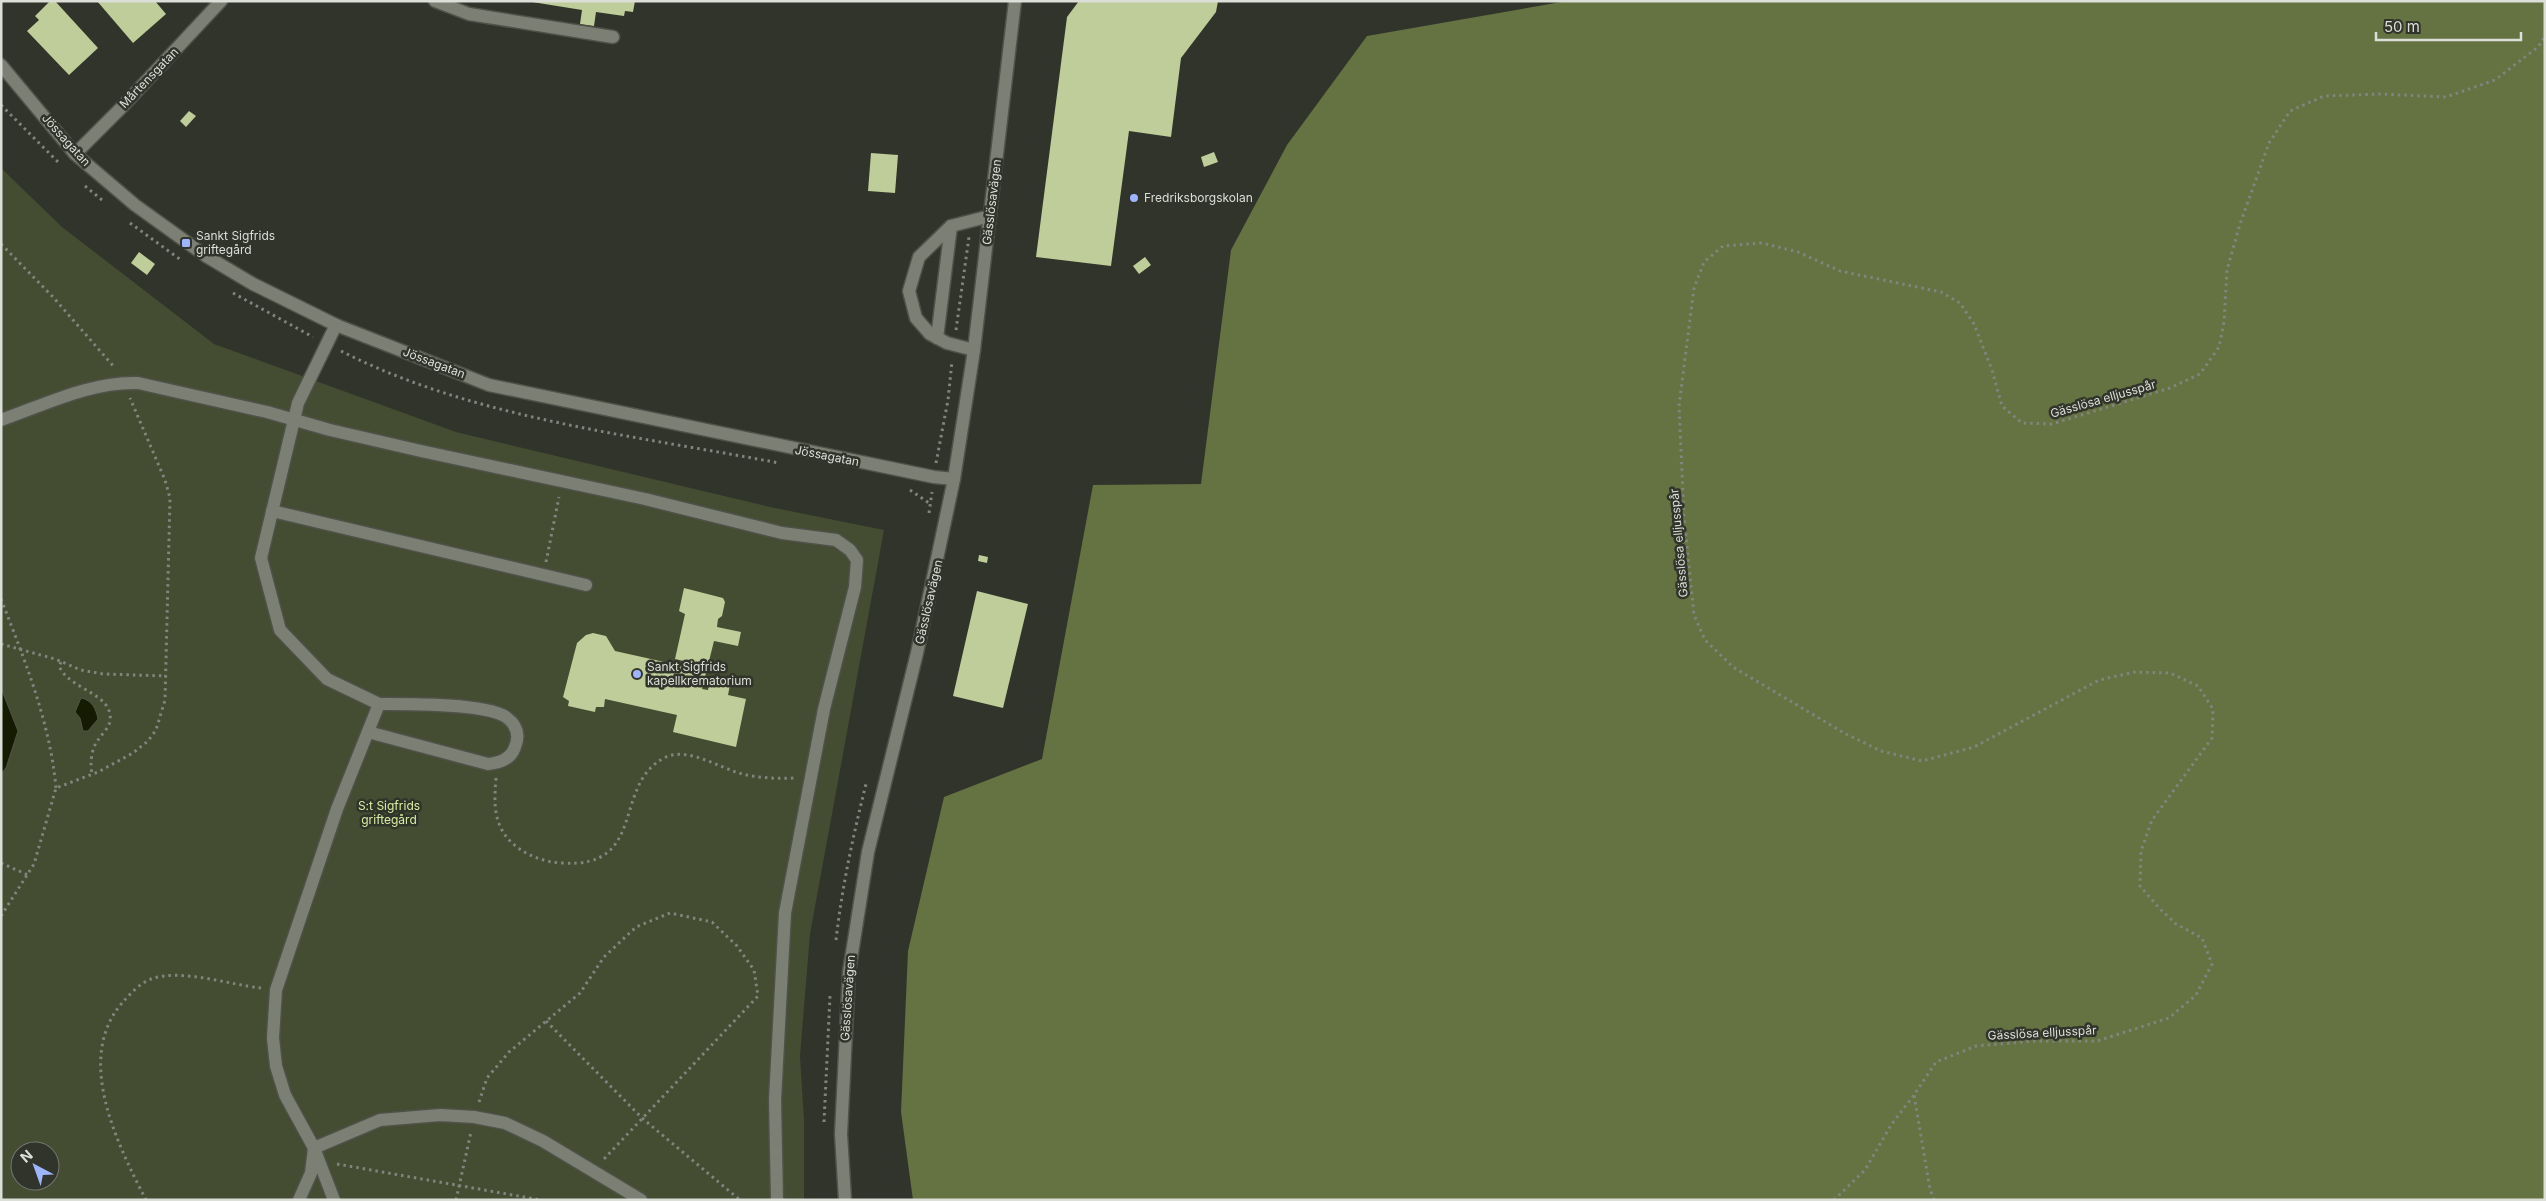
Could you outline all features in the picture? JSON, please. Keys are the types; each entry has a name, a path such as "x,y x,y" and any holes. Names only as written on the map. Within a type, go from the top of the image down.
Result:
{"street":[{"name":"Mårtensgatan","path":"75,154 122,107 221,1"},
{"path":"435,1 469,14 613,37"},
{"name":"Gässlösavägen","path":"845,1200 841,1134 847,998 854,940 868,852 917,653 954,479 974,350 1015,1"},
{"name":"Jössagatan","path":"1,65 75,154 142,210 206,256 253,284 336,325 489,385 934,477 954,479"},
{"path":"974,350 954,345 930,334 916,318 909,291 919,257 950,226 990,216"},
{"path":"937,338 950,226"},
{"path":"336,325 298,403 261,558 280,630 326,679 379,704 441,704 492,712 505,716 514,725 519,737 513,753 497,763 488,764 368,732"},
{"path":"1,420 68,396 123,382 138,383 267,412 421,451 782,533 836,540 850,550 857,560 855,587 824,709 785,914 775,1100 776,1200"},
{"path":"272,511 586,585"},
{"path":"334,1200 314,1148 285,1095 276,1066 273,1022 276,990 337,809 379,704"},
{"path":"314,1148 380,1120 440,1114 474,1117 505,1123 543,1141 641,1200"},
{"path":"299,1200 311,1173 314,1148"}],"path":[{"name":"Gässlösa elljusspår","path":"1834,1200 1865,1170 1891,1125 1936,1062 1976,1046 2036,1041 2097,1041 2169,1018 2196,995 2212,964 2202,938 2176,924 2140,886 2141,851 2152,820 2212,738 2213,709 2198,686 2170,673 2135,672 2099,680 1974,747 1922,761 1874,747 1733,667 1705,640 1694,616 1684,517 1679,406 1694,288 1704,262 1723,246 1762,243 1798,252 1840,271 1941,292 1960,302 1974,324 1992,370 2002,406 2022,422 2052,424 2170,388 2200,374 2219,347 2224,322 2227,270 2240,224 2269,143 2290,111 2324,96 2381,94 2446,97 2495,80 2538,47 2545,36"},
{"path":"928,518 948,400 971,221"},
{"path":"1,244 52,297 118,372 165,480 170,498 166,676 161,717 148,741 132,753 92,774 56,788"},
{"path":"543,575 562,482"},
{"path":"1,599 20,648 48,734 56,788 34,864 1,916"},
{"path":"1,644 55,659 81,670 104,674 166,676"},
{"path":"61,662 59,666 67,678 101,699 110,712 110,722 93,750 92,774"},
{"path":"497,763 495,809 497,821 504,836 520,851 537,858 571,864 590,862 601,858 612,848 624,833 637,788 644,775 654,765 667,757 681,754 743,774 764,778 810,777"},
{"path":"836,941 840,905 852,838 868,779"},
{"path":"1,863 28,875"},
{"path":"456,1200 474,1117 488,1078 509,1052 580,993 604,957 636,927 670,913 712,922 738,946 754,970 758,996 593,1170"},
{"path":"146,1200 103,1100 101,1058 108,1027 117,1009 132,992 151,979 168,976 276,990"},
{"path":"824,1125 831,987"},
{"path":"546,1022 642,1118 740,1200"},
{"path":"1914,1095 1930,1189 1934,1200"},
{"path":"314,1148 331,1163 541,1200"}],"green space":[{"path":"1567,1 2545,1 2545,1200 913,1200 901,1112 908,951 944,797 1042,759 1093,485 1201,484 1231,250 1287,145 1367,36"},
{"name":"S:t Sigfrids griftegård","path":"1,168 62,227 214,344 456,432 770,507 884,530 810,934 800,1056 804,1120 804,1200 1,1200"}],"shaded area":[{"path":"1,688 18,731 6,768 1,774"},
{"path":"81,698 93,706 98,719 88,731 83,731 80,718 75,712"}],"building":[{"path":"50,1 55,1 98,48 69,75 27,31 39,20 35,16"},
{"path":"97,1 155,1 166,14 133,43"},
{"path":"526,1 635,1 633,12 625,11 624,16 596,12 594,26 580,24 582,10"},
{"path":"1079,1 1218,1 1216,12 1181,58 1171,137 1129,131 1111,266 1036,257 1067,17"},
{"path":"189,111 196,116 186,127 180,121"},
{"path":"1214,152 1218,162 1204,167 1201,157"},
{"path":"871,153 898,155 895,193 868,191"},
{"path":"139,252 155,264 147,275 131,263"},
{"path":"1145,257 1151,265 1139,274 1133,266"},
{"path":"979,555 988,557 987,563 978,561"},
{"name":"Sankt Sigfrids kapellkrematorium","path":"684,588 723,598 725,602 717,627 741,632 738,646 714,641 702,689 708,690 710,680 730,685 728,695 746,699 736,747 673,732 677,715 605,699 604,707 596,707 595,712 568,706 569,701 563,697 577,643 586,635 593,633 606,636 615,651 687,667 688,662 675,659 685,614 679,611"},
{"path":"977,591 1028,604 1003,708 953,696"}],"place":[{"name":"Fredriksborgskolan","path":"1134,198"},
{"name":"Sankt Sigfrids griftegård","path":"186,243"},
{"name":"Sankt Sigfrids kapellkrematorium","path":"637,674"}]}
